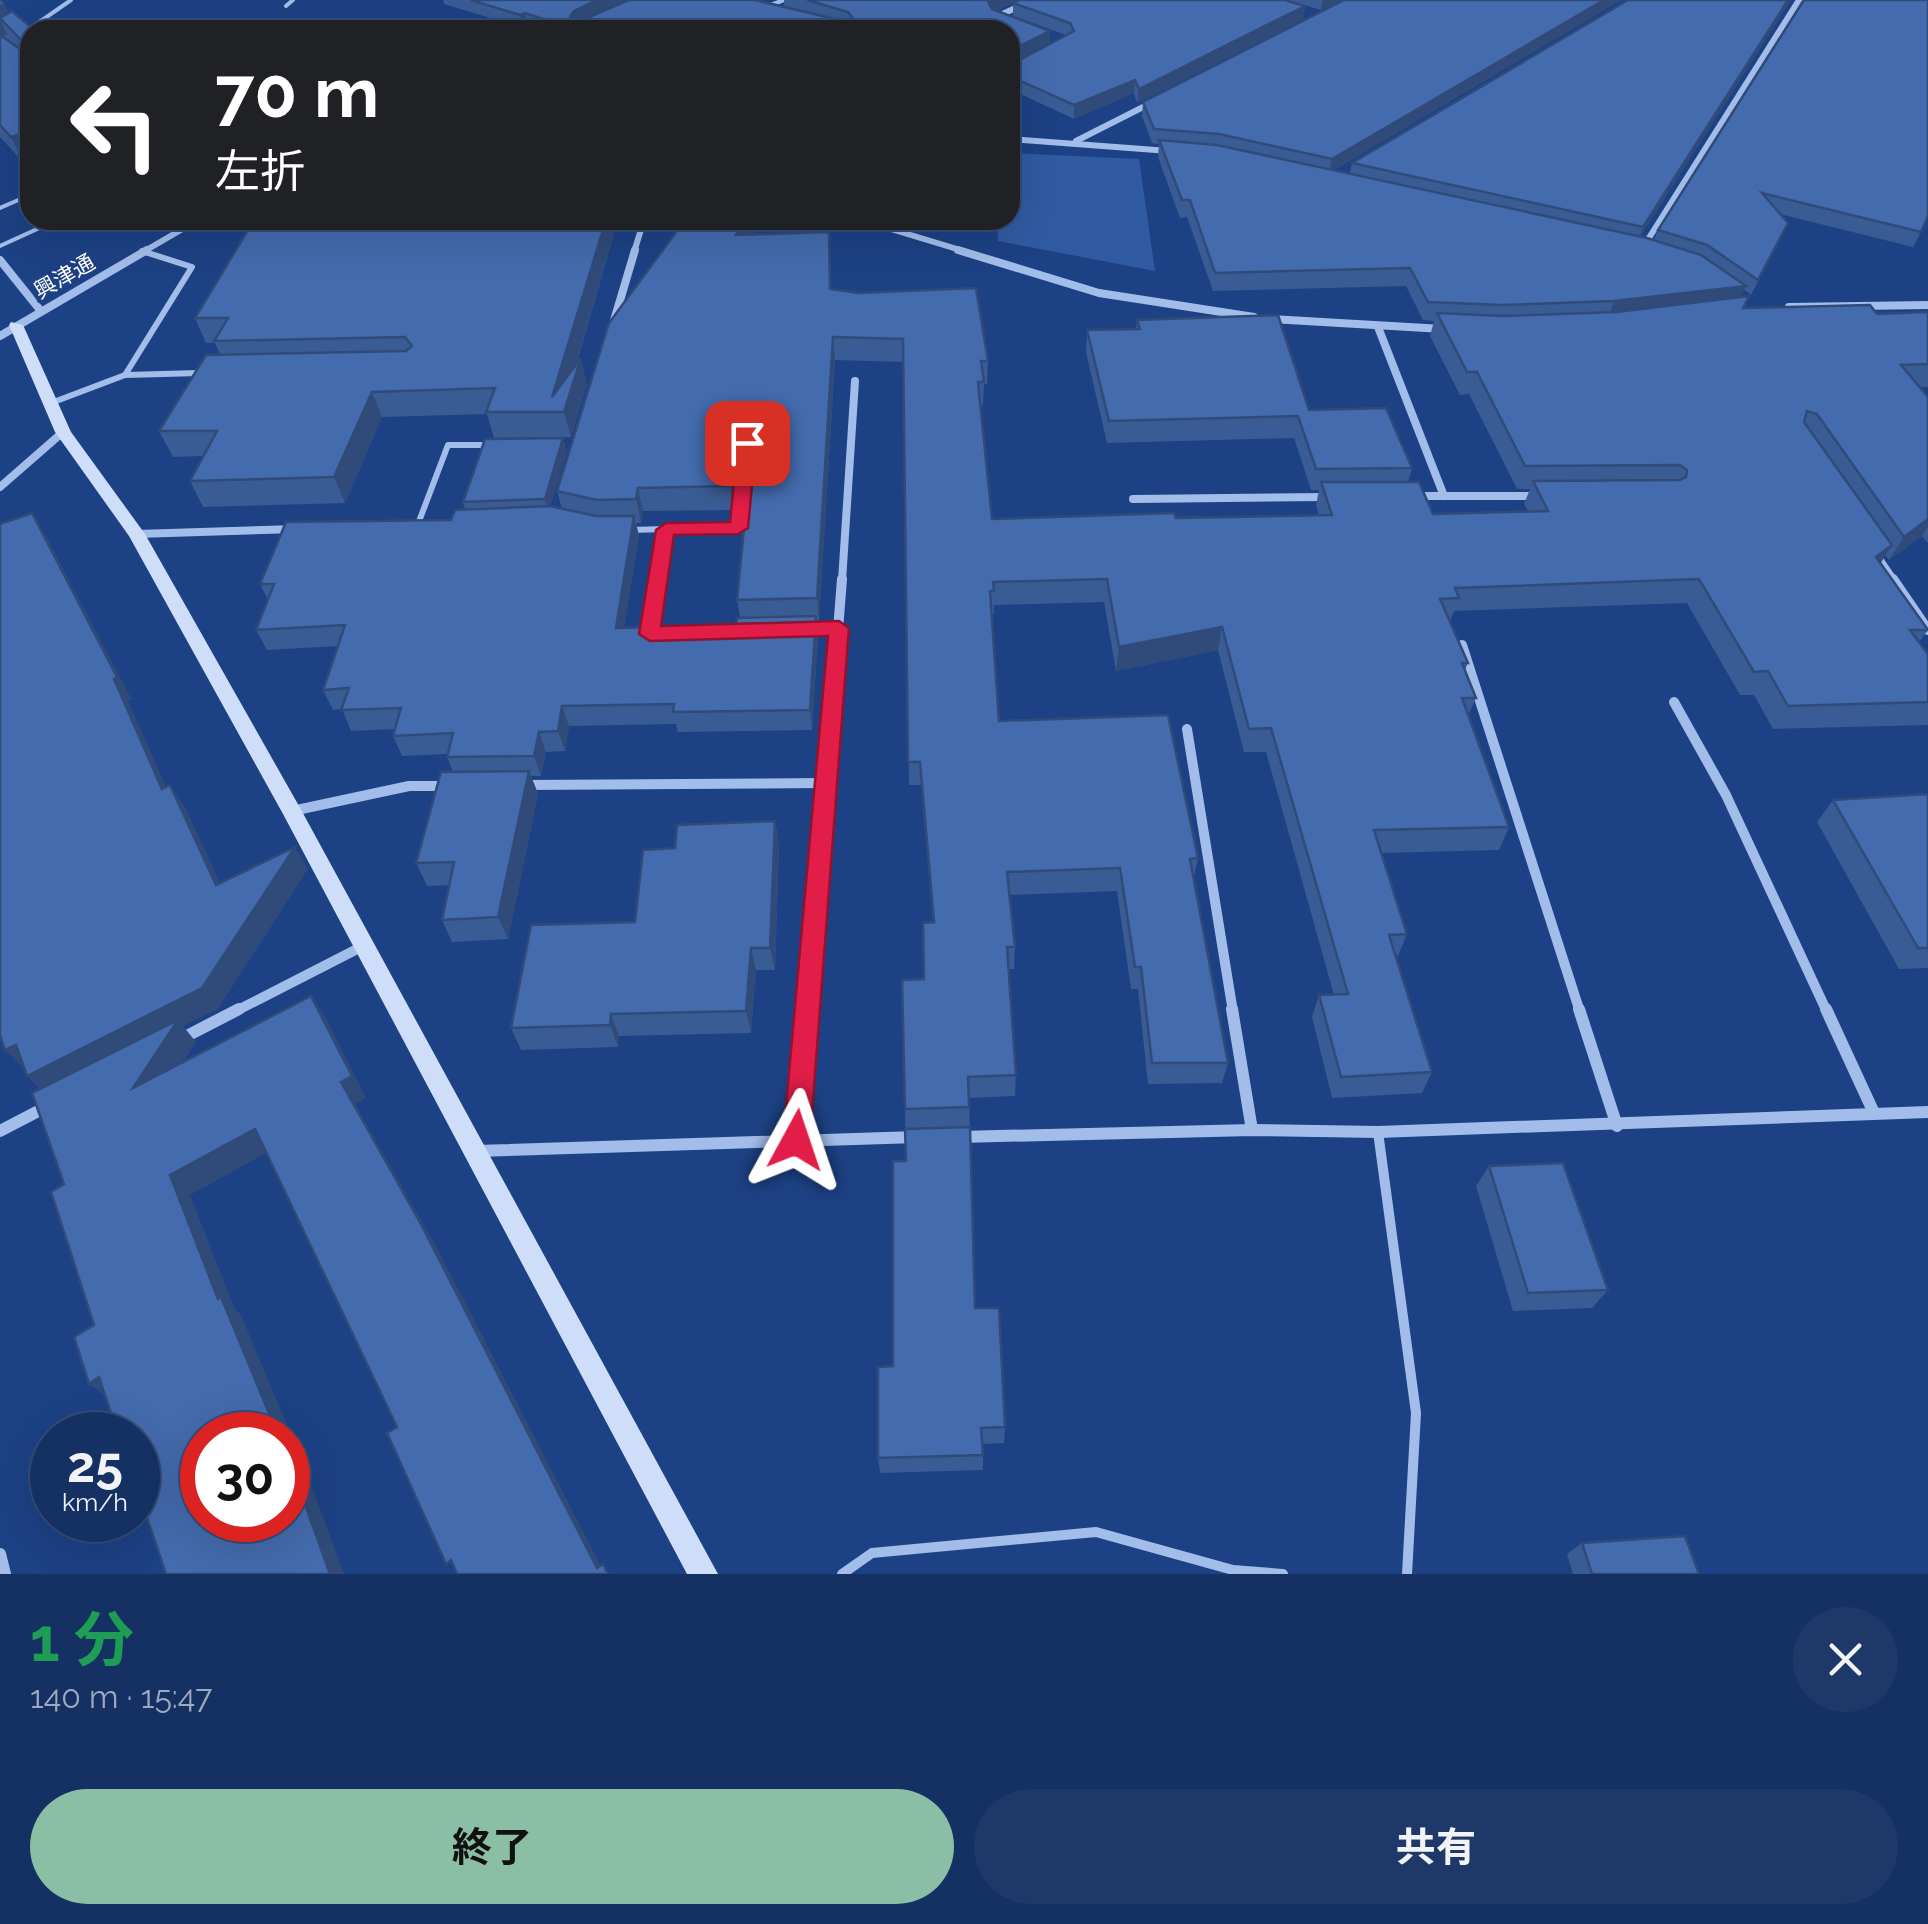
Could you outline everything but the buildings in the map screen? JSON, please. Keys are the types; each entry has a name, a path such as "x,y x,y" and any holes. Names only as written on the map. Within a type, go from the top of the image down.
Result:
{"street":[{"path":"1005,20 994,16 1033,0"},
{"path":"1642,250 1799,0"},
{"path":"1073,142 1161,98"},
{"path":"1020,139 1180,152"},
{"name":"興津通","path":"8,330 180,230"},
{"path":"610,332 641,230"},
{"path":"894,230 1099,293 1230,315 1457,330"},
{"path":"1622,245 1660,255"},
{"path":"0,260 40,310"},
{"path":"1777,308 1928,306"},
{"path":"1378,327 1444,496"},
{"path":"8,330 51,403 63,432 137,534 292,811 703,1574"},
{"path":"796,1140 828,783 856,381"},
{"path":"0,487 63,432"},
{"path":"1405,496 1556,496"},
{"path":"1133,499 1347,497"},
{"path":"399,525 437,524"},
{"path":"137,534 305,528"},
{"path":"1863,536 1928,630"},
{"path":"1462,645 1617,1126"},
{"path":"1674,702 1726,795 1874,1113"},
{"path":"1187,730 1252,1130"},
{"path":"509,786 828,783"},
{"path":"292,811 410,786 469,786"},
{"path":"174,1042 364,946"},
{"path":"0,1131 70,1095"},
{"path":"476,1150 1252,1130 1378,1132 1617,1126 1928,1112"},
{"path":"0,1554 5,1574"}],"lane":[{"path":"42,20 71,0"},
{"path":"286,6 293,0"},
{"path":"767,8 784,0"},
{"path":"754,5 782,11"},
{"path":"16,38 20,35"},
{"path":"0,246 35,230"},
{"path":"124,375 192,267 142,251"},
{"path":"51,403 124,375 202,373"},
{"path":"618,530 738,528 747,443"},
{"path":"418,524 448,445 503,445"},
{"path":"666,530 650,634 668,633"},
{"path":"801,630 839,628"},
{"path":"1378,1132 1416,1414 1407,1574"},
{"path":"842,1574 872,1553 1096,1532 1233,1570 1283,1574"}],"shaded area":[{"path":"1020,153 1139,159 1155,271 998,241 997,230 1020,230"}],"route":[{"path":"747,443 738,528 666,530 650,634 839,628 796,1140"}]}
